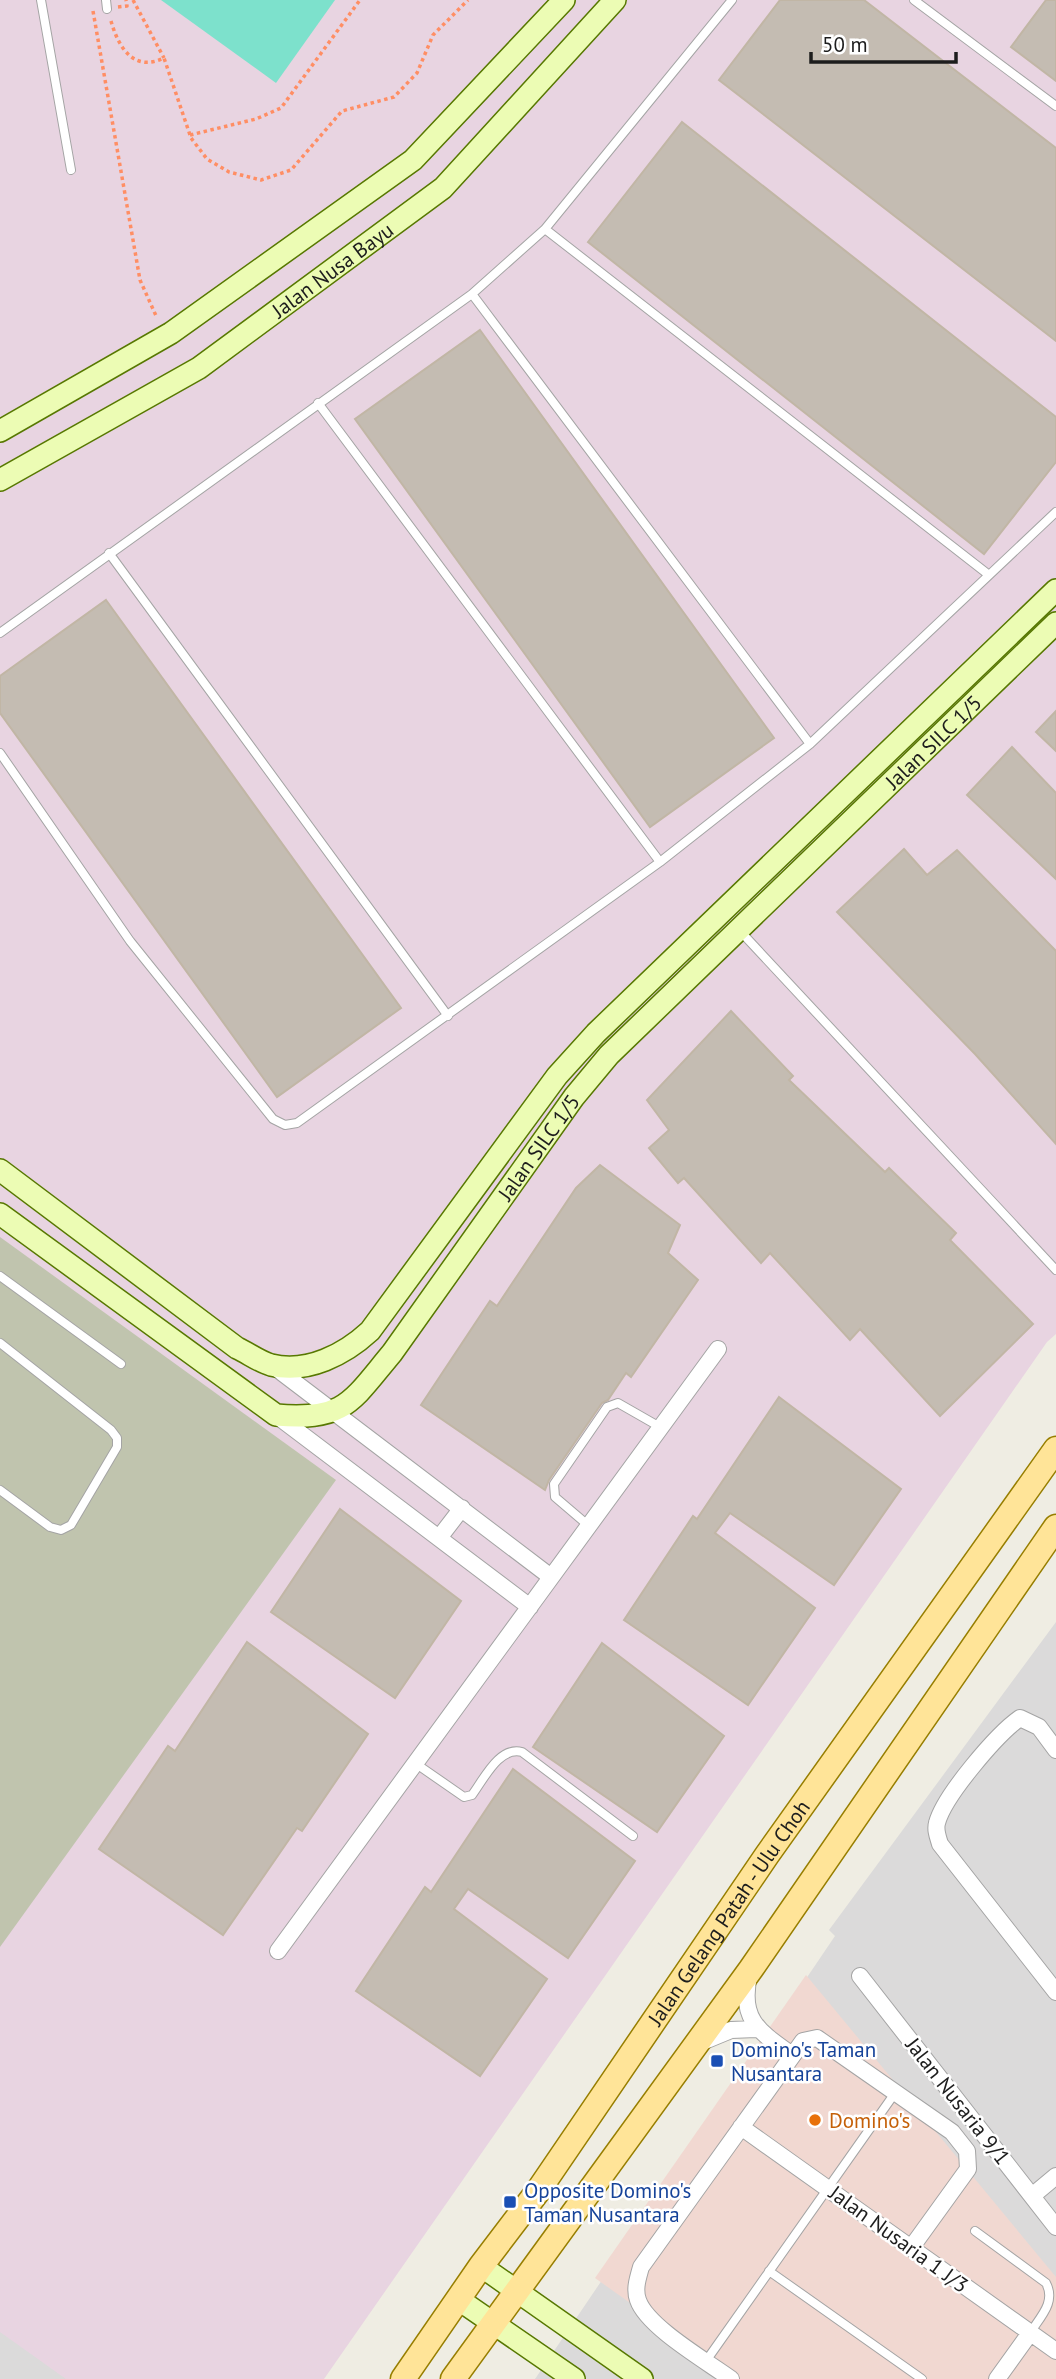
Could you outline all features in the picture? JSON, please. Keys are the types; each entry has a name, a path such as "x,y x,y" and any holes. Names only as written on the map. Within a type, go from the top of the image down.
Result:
{"main road":[{"name":"Jalan Gelang Patah - Ulu Choh","path":"403,2379 481,2266 538,2191 767,1855 1056,1449"},
{"path":"453,2379 751,1969 1056,1527"}],"street":[{"path":"515,51 544,0"},
{"name":"Jalan Nusa Bayu","path":"0,432 171,333 413,160 564,0"},
{"name":"Jalan Nusa Bayu","path":"0,480 199,368 443,188 615,0"},
{"name":"Jalan SILC 1/5","path":"0,1170 237,1348 272,1365 313,1364 341,1354 370,1331 557,1076 588,1042 1056,590"},
{"name":"Jalan SILC 1/5","path":"336,1411 359,1392 392,1353 574,1097 600,1066 738,929 1056,623"},
{"path":"0,1214 276,1415 530,1607"},
{"path":"278,1951 718,1349"},
{"path":"272,1365 551,1577"},
{"path":"276,1415 310,1418 336,1411"},
{"path":"439,1538 462,1508"},
{"path":"1056,1750 1039,1727 1020,1718 1002,1731 941,1809 935,1827 940,1844 1056,1992"},
{"path":"751,1969 746,1990 747,2005 756,2029 792,2055"},
{"name":"Jalan Nusaria 9/1","path":"860,1976 1056,2227"},
{"path":"694,2047 731,2030 756,2029"},
{"path":"731,2379 646,2316 638,2300 636,2285 641,2267 803,2041 817,2038 952,2132 967,2151 968,2168 911,2248"},
{"name":"Jalan Nusaria 1 J/3","path":"741,2127 1056,2351"},
{"path":"1032,2196 1056,2176"},
{"path":"481,2266 642,2379"},
{"path":"458,2299 575,2379"},
{"path":"997,2379 1031,2333"}],"lane":[{"path":"41,0 71,170"},
{"path":"0,633 472,294 545,229 732,0"},
{"path":"914,0 1056,106"},
{"path":"545,229 989,575"},
{"path":"472,294 810,744"},
{"path":"318,403 660,862"},
{"path":"0,753 130,941 273,1119 285,1125 297,1123 660,862 810,744 1056,512"},
{"path":"109,553 448,1016"},
{"path":"738,929 1056,1270"},
{"path":"0,1276 121,1364"},
{"path":"0,1343 111,1430 117,1438 117,1447 71,1525 61,1530 50,1527 0,1490"},
{"path":"589,1526 555,1497 554,1484 607,1407 618,1403 660,1427"},
{"path":"415,1763 464,1797 472,1795 503,1754 512,1749 522,1752 633,1836"},
{"path":"706,2361 895,2093"},
{"path":"975,2231 1046,2283 1052,2293 1050,2302 1031,2333"},
{"path":"769,2271 922,2379"}],"path":[{"path":"126,0 127,6 106,4 92,11 140,280 155,319 166,312"},
{"path":"133,0 164,58 190,135 207,159 229,172 261,180 291,170 342,111 394,97 416,73 433,35 468,0"},
{"path":"190,135 256,119 281,108 360,0"},
{"path":"106,4 118,46 134,59 153,64 164,58"}],"shaded area":[{"path":"0,0 1056,0 1056,1334 1047,1342 324,2379 66,2379 0,2332"},
{"path":"161,0 335,0 276,83"},
{"path":"0,1237 336,1480 0,1947"},
{"path":"1056,1622 1056,2379 535,2379 835,1936 829,1930"},
{"path":"806,1975 1056,2277 1056,2379 737,2379 595,2278"},
{"path":"0,2331 67,2379 0,2379"}],"building":[{"path":"780,0 864,0 1056,148 1056,341 719,80"},
{"path":"1046,0 1056,0 1056,81 1011,47"},
{"path":"682,122 1056,417 1056,462 984,554 588,242"},
{"path":"480,330 774,738 650,827 355,419"},
{"path":"106,600 401,1008 277,1097 0,713 0,676"},
{"path":"1056,711 1056,751 1036,732"},
{"path":"1012,747 1056,793 1056,879 967,795"},
{"path":"904,849 927,875 957,850 1056,951 1056,1144 975,1054 837,912"},
{"path":"731,1011 793,1076 789,1080 885,1172 889,1168 956,1233 950,1240 1033,1324 940,1416 860,1329 850,1340 770,1253 761,1263 684,1178 678,1183 649,1148 669,1130 647,1100"},
{"path":"600,1165 680,1225 668,1253 698,1280 631,1377 626,1373 608,1400 602,1403 549,1480 545,1490 421,1405 490,1301 497,1306 576,1188"},
{"path":"779,1397 901,1489 834,1585 730,1513 715,1533 815,1608 748,1705 624,1620 693,1516 697,1519"},
{"path":"340,1509 461,1601 395,1698 271,1612"},
{"path":"247,1642 368,1734 302,1831 297,1828 223,1935 99,1849 168,1746 175,1751"},
{"path":"602,1643 724,1736 657,1832 533,1747"},
{"path":"513,1769 635,1861 568,1958 468,1889 454,1909 547,1979 480,2076 356,1991 425,1887 431,1892"}],"place":[{"name":"Domino's Taman Nusantara","path":"717,2061"},
{"name":"Domino's","path":"815,2120"},
{"name":"Opposite Domino's Taman Nusantara","path":"510,2202"}]}
